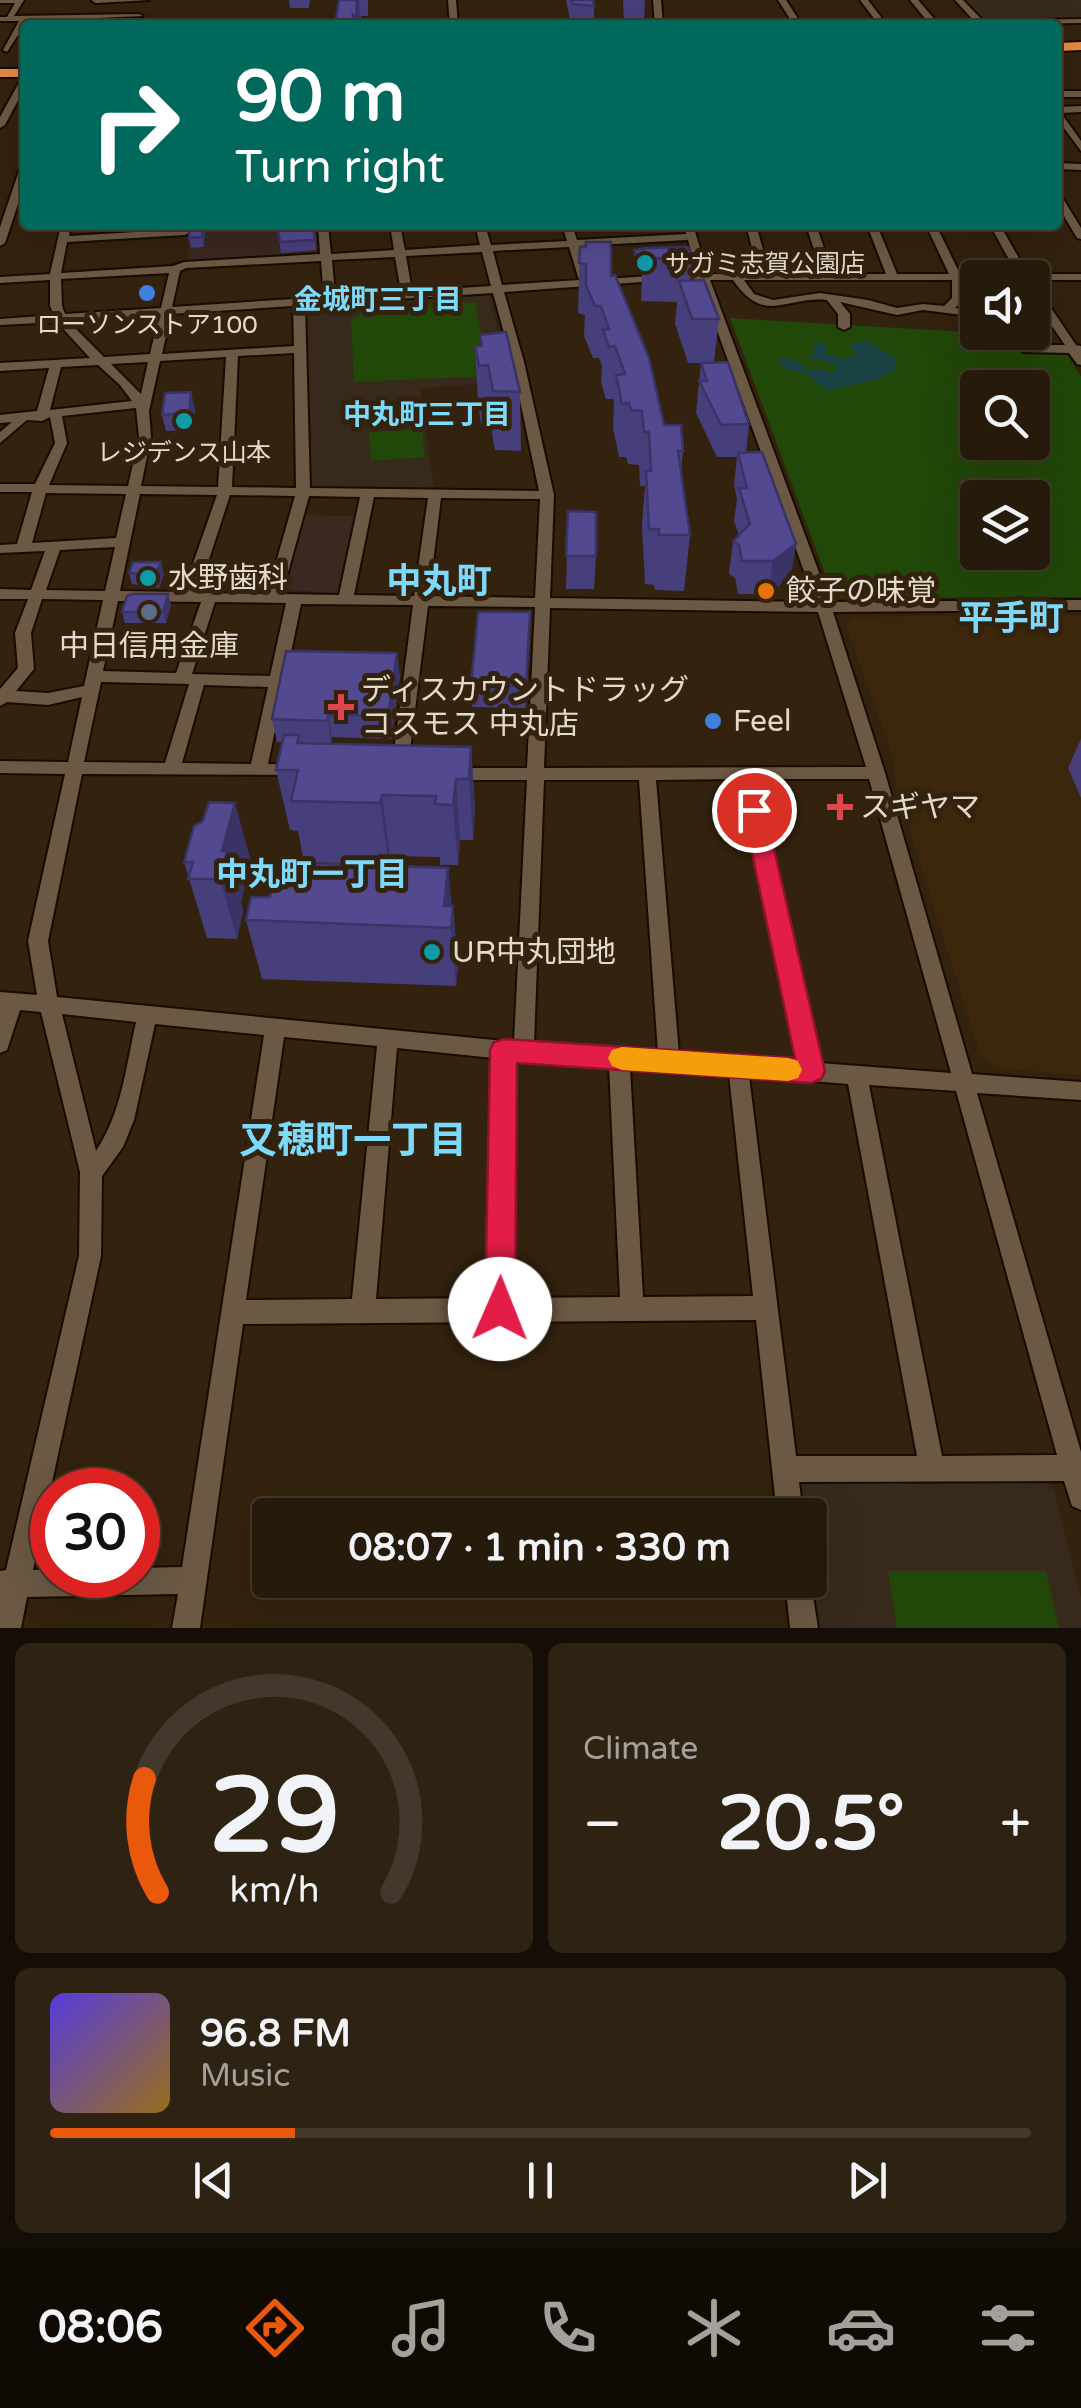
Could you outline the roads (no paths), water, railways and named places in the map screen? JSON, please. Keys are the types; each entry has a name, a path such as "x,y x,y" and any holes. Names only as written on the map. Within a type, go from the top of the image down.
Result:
{"street":[{"path":"0,0 20,0 3,21"},
{"path":"96,1 145,0 137,20"},
{"path":"914,0 931,20"},
{"path":"960,0 978,20"},
{"path":"3,21 35,20"},
{"path":"3,50 20,25"},
{"path":"0,125 20,81"},
{"path":"0,101 20,100"},
{"path":"1062,118 1081,148"},
{"path":"0,243 20,187"},
{"path":"1062,205 1081,236"},
{"path":"65,230 53,301 58,318 73,338 124,381 142,407"},
{"path":"63,239 163,230"},
{"path":"7,1628 9,1585 90,1256 91,1172 42,976 38,941 145,437 142,407 158,358 185,230"},
{"path":"323,230 330,299"},
{"path":"396,230 407,294"},
{"path":"481,230 547,495 536,775 514,1051 500,1309"},
{"path":"569,230 585,284"},
{"path":"652,230 655,239"},
{"path":"752,230 764,276"},
{"path":"813,230 828,276"},
{"path":"874,230 892,276"},
{"path":"934,230 961,293 948,308"},
{"path":"999,230 1016,260"},
{"path":"0,280 655,239 690,231 702,276 824,607 876,773 1081,1497"},
{"path":"0,322 702,276 960,276"},
{"path":"1050,277 1081,276"},
{"path":"738,279 750,296 772,304 782,316"},
{"path":"830,297 846,320 844,326"},
{"path":"772,304 791,298 830,297 896,312 960,310"},
{"path":"273,600 304,492 299,302"},
{"path":"1050,313 1078,353"},
{"path":"0,367 299,349"},
{"path":"1039,350 1078,353"},
{"path":"188,598 225,490 232,353"},
{"path":"23,548 40,489 62,443 49,417 56,363"},
{"path":"0,420 142,407"},
{"path":"0,439 21,420"},
{"path":"0,488 547,495"},
{"path":"345,601 368,492"},
{"path":"436,494 421,602 408,773 876,773"},
{"path":"0,549 123,542"},
{"path":"2,698 26,669 23,633 54,546"},
{"path":"0,594 824,607 1081,605"},
{"path":"172,769 209,599"},
{"path":"258,770 294,600"},
{"path":"2,698 48,699 92,683 190,679 274,682"},
{"path":"0,767 321,772"},
{"path":"647,775 669,1061"},
{"path":"746,775 811,1071"},
{"path":"0,1044 6,1001 514,1051 1081,1091"},
{"path":"91,1172 118,1138 148,1016"},
{"path":"186,1628 274,1028"},
{"path":"363,1310 388,1040"},
{"path":"619,1058 632,1308"},
{"path":"738,1067 788,1498"},
{"path":"857,1075 932,1469"},
{"path":"233,1312 766,1308"},
{"path":"785,1469 1073,1468"},
{"path":"9,1585 194,1580"},
{"path":"800,1598 804,1628"}],"water":[{"path":"866,341 894,357 897,368 874,380 829,391 806,374 786,369 777,361 781,357 804,364 804,370 825,369 832,374 837,368 835,364 801,355 812,355 812,342 825,343 825,354 844,359 856,357 850,344"}],"place":[{"name":"サガミ志賀公園店","path":"645,263"},
{"name":"ローソンストア100","path":"147,293"},
{"name":"レジデンス山本","path":"184,421"},
{"name":"水野歯科","path":"148,578"},
{"name":"餃子の味覚","path":"766,591"},
{"name":"中日信用金庫","path":"149,612"},
{"name":"ディスカウントドラッグ コスモス 中丸店","path":"341,707"},
{"name":"Feel","path":"713,721"},
{"name":"スギヤマ","path":"840,807"},
{"name":"UR中丸団地","path":"432,952"}],"district":[{"name":"金城町三丁目","path":"378,299"},
{"name":"中丸町三丁目","path":"427,414"},
{"name":"中丸町","path":"439,581"},
{"name":"平手町","path":"1011,618"},
{"name":"中丸町一丁目","path":"312,874"},
{"name":"又穂町一丁目","path":"353,1140"}]}
